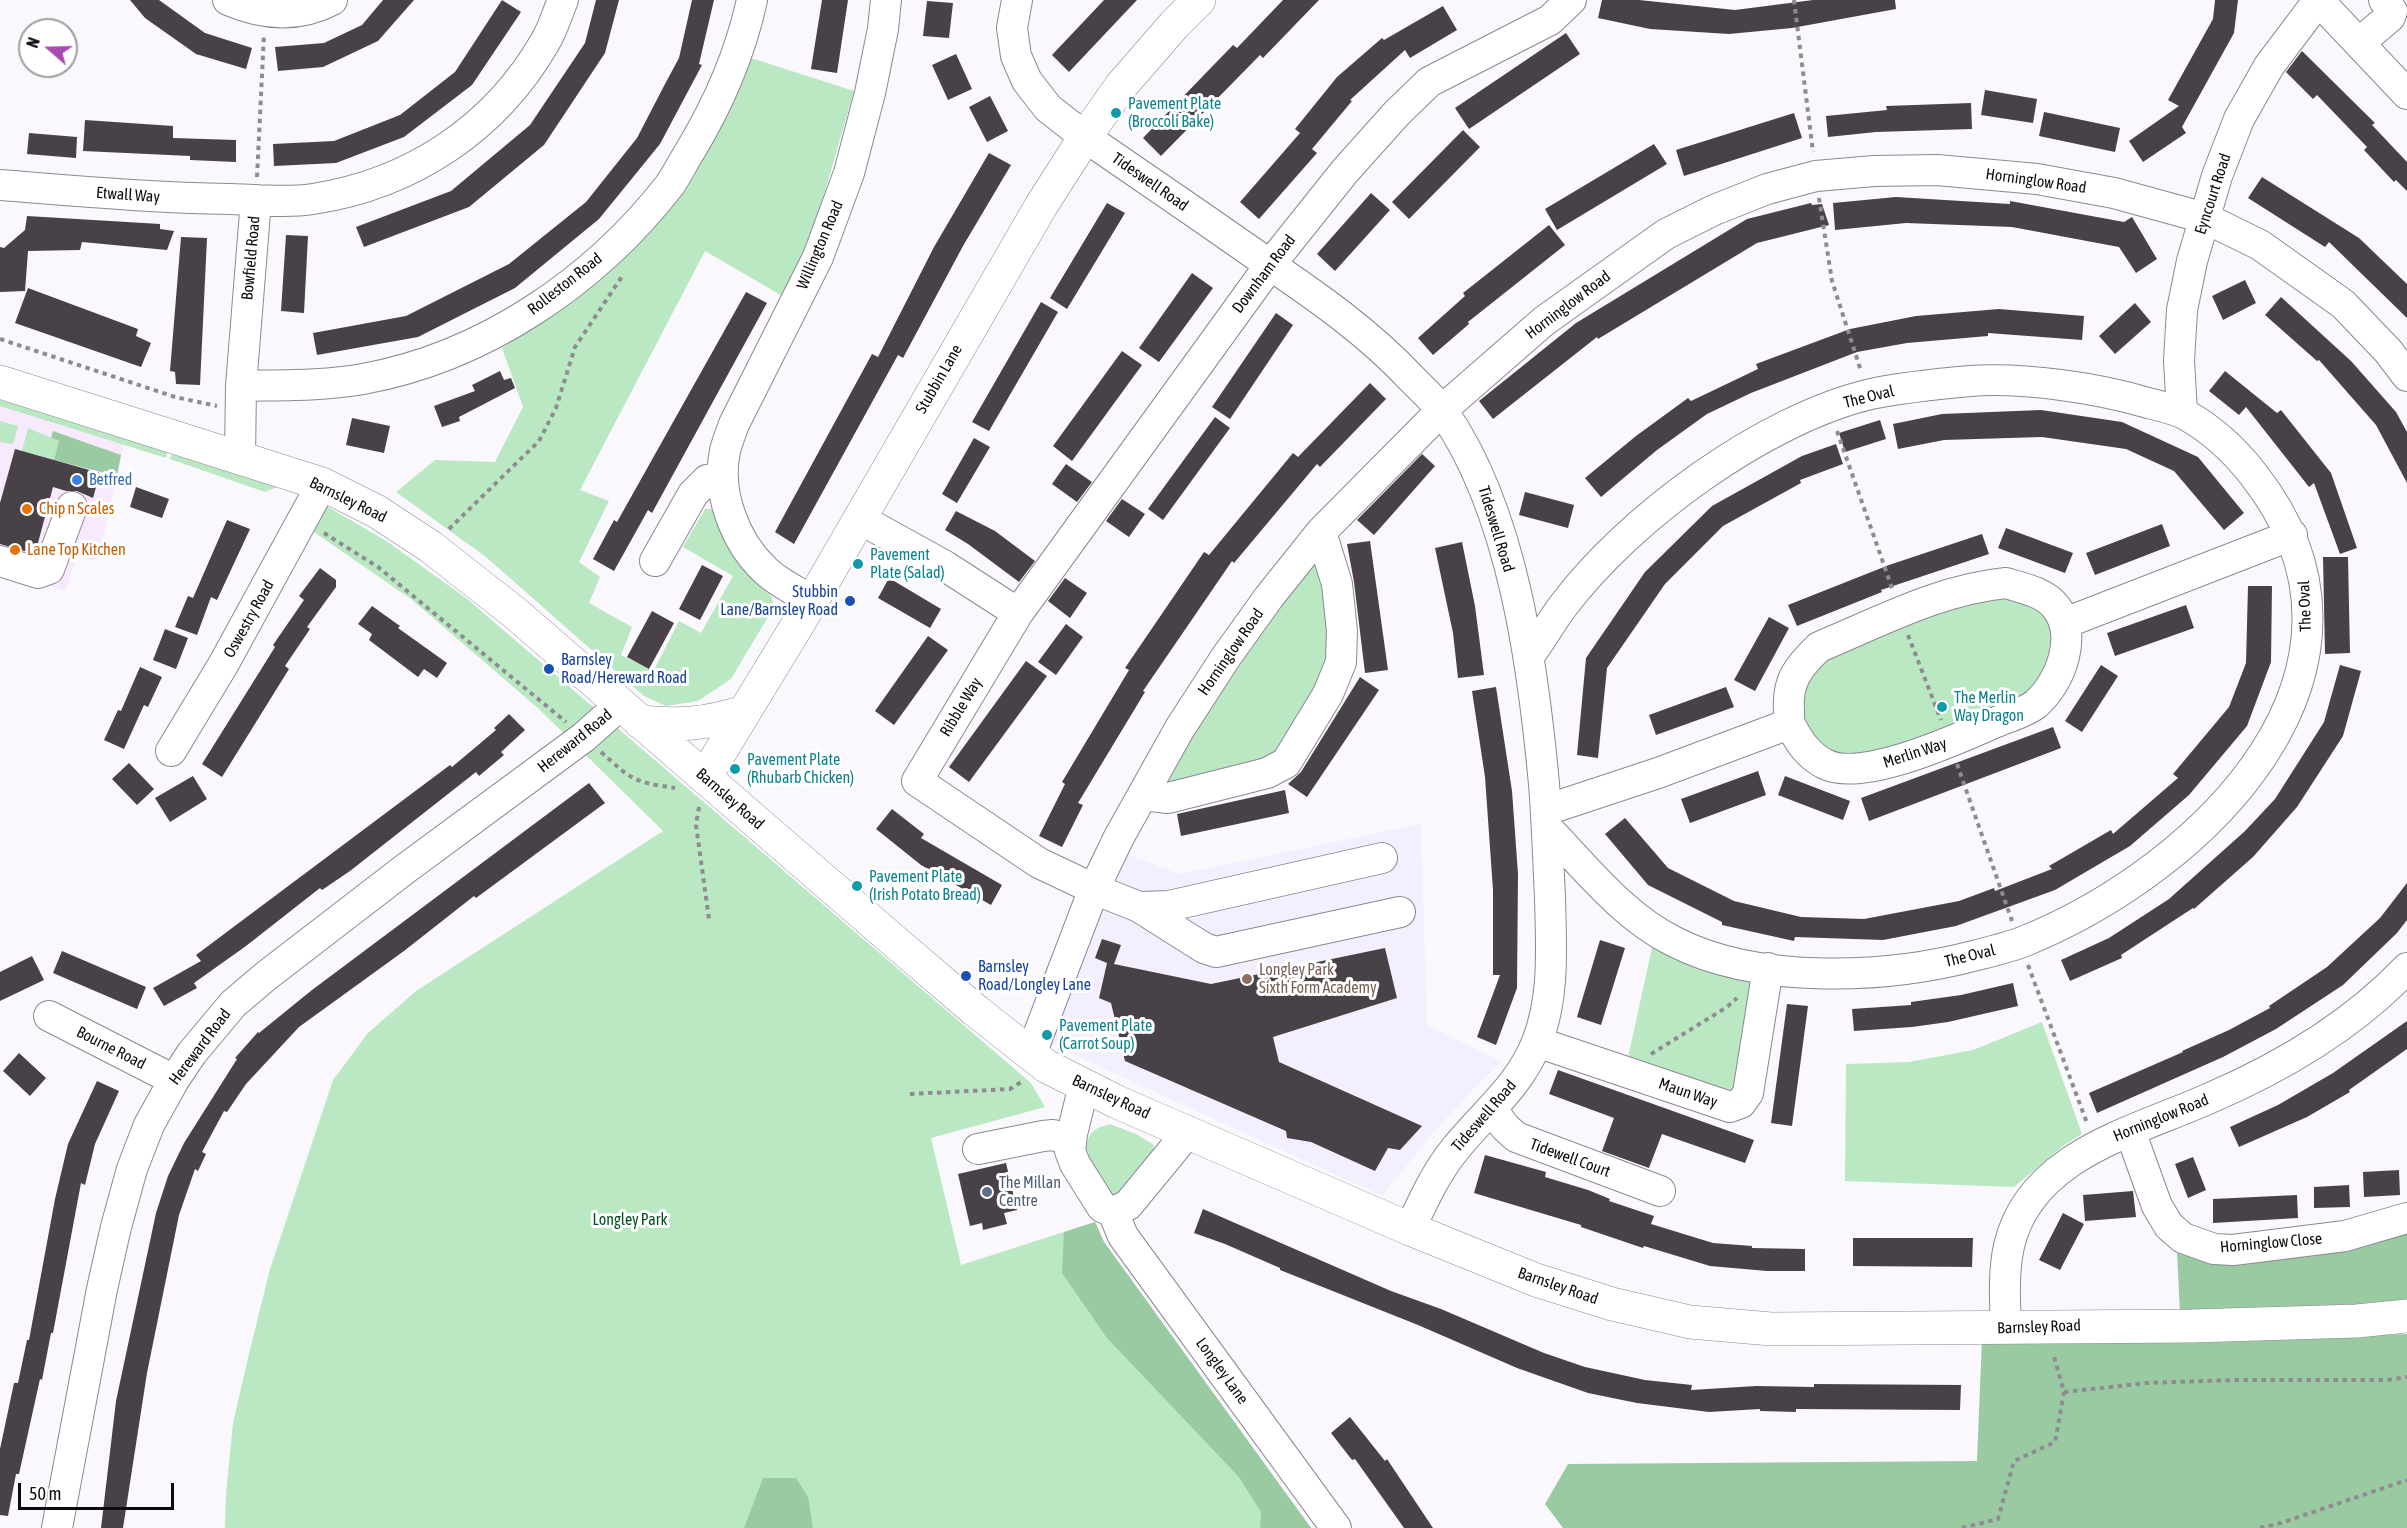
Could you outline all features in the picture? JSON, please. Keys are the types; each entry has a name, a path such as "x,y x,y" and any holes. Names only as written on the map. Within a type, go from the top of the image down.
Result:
{"main road":[{"name":"Stubbin Lane","path":"705,777 812,601 956,349 1041,206 1121,86 1199,0"},
{"name":"Barnsley Road","path":"0,382 322,484 376,511 430,546 564,654 893,940 1038,1060 1117,1102 1410,1229 1536,1280 1612,1304 1690,1322 1771,1329 2192,1326 2407,1316"},
{"path":"630,713 674,725 699,723 744,712"}],"street":[{"path":"228,0 266,13 297,13 332,0"},
{"name":"Bowfield Road","path":"240,458 241,398 256,200 311,199 357,190 406,172 450,147 490,115 523,77 546,40 563,0"},
{"name":"Rolleston Road","path":"241,398 364,378 450,354 493,334 545,302 579,277 628,233 670,184 710,118 734,65 752,0"},
{"name":"Willington Road","path":"812,601 766,572 747,551 735,526 723,478 725,451 734,424 818,257 849,173 870,93 883,29 886,0"},
{"name":"Tideswell Road","path":"1017,0 1012,28 1016,56 1027,81 1048,108 1085,137 1340,312 1389,354 1442,410 1467,451 1486,489 1509,568 1529,656 1538,714 1547,819 1552,963 1548,1004 1537,1042 1510,1091 1456,1147 1438,1173 1410,1229"},
{"name":"Downham Road","path":"1018,613 1270,265 1346,171 1397,113 1429,82 1550,20 1571,0"},
{"path":"2318,0 2407,94"},
{"name":"Eyncourt Road","path":"2182,412 2179,361 2182,310 2192,261 2217,176 2239,119 2269,66 2318,0"},
{"path":"2359,43 2390,17 2392,11 2384,0"},
{"name":"Horninglow Road","path":"1038,1060 1094,889 1119,837 1180,728 1226,657 1269,597 1321,532 1442,410 1544,321 1666,234 1714,210 1767,189 1806,179 1874,171 1937,170 2037,179 2114,193 2205,218 2260,245 2343,304 2388,351 2407,376"},
{"name":"Etwall Way","path":"0,185 167,198 256,200"},
{"name":"The Oval","path":"1529,656 1565,604 1636,529 1678,494 1730,457 1773,433 1828,408 1868,395 1918,386 1984,380 2043,384 2114,393 2182,412 2222,439 2272,498 2292,535 2306,577 2308,628 2305,658 2292,700 2267,748 2242,786 2195,834 2133,883 2076,918 2020,943 1955,961 1902,971 1839,975 1768,968 1722,960 1672,941 1632,914 1597,880 1547,819"},
{"path":"655,561 693,494 707,480 723,478"},
{"name":"Oswestry Road","path":"171,751 223,665 322,484"},
{"path":"0,561 38,573 49,569 72,507"},
{"path":"860,519 945,566 1018,613"},
{"path":"1144,795 1168,798 1267,773 1286,763 1328,694 1341,662 1342,631 1337,584 1321,532"},
{"path":"2065,622 2292,535"},
{"name":"Merlin Way","path":"2006,583 2031,590 2054,604 2065,622 2067,640 2052,687 2034,705 1949,742 1881,765 1848,770 1826,765 1804,748 1790,724 1788,700 1791,682 1803,662 1819,647 1900,613 1982,585 2006,583"},
{"name":"Ribble Way","path":"1018,613 917,781 1039,863 1094,889"},
{"name":"Hereward Road","path":"57,1528 116,1227 132,1169 149,1125 174,1080 210,1030 233,1004 266,976 405,869 584,737 630,713"},
{"path":"1547,819 1658,773 1790,724"},
{"path":"1139,907 1169,906 1382,858"},
{"path":"1094,889 1139,907 1204,948 1216,952 1400,912"},
{"name":"Maun Way","path":"1537,1042 1730,1107 1742,1103 1749,1093 1768,968"},
{"name":"Horninglow Road","path":"2006,1328 2006,1269 2010,1245 2026,1207 2043,1184 2095,1145 2211,1098 2328,1035 2383,993 2407,969"},
{"name":"Bourne Road","path":"49,1016 174,1080"},
{"name":"Longley Lane","path":"1084,1085 1071,1140 1070,1152 1075,1164 1102,1207 1113,1212 1129,1244 1336,1528"},
{"name":"Tidewell Court","path":"1492,1109 1505,1127 1516,1137 1660,1191"},
{"name":"Horninglow Close","path":"2130,1131 2157,1206 2169,1226 2183,1238 2214,1250 2233,1250 2345,1236 2407,1218"},
{"path":"1113,1212 1128,1205 1188,1132"},
{"path":"978,1149 1043,1136 1071,1140"}],"path":[{"path":"256,200 266,13"},
{"path":"430,546 539,441 555,408 575,347 628,267"},
{"path":"0,339 175,397 241,398"},
{"path":"1828,408 1900,613 2095,1145"},
{"path":"302,523 326,534 378,567 584,737 629,777 645,783 676,788 705,777"},
{"path":"705,777 696,825 709,919"},
{"path":"1624,1071 1727,1007 1768,968"},
{"path":"910,1094 1010,1089 1038,1060"},
{"path":"1962,1528 1998,1519 2014,1461 2055,1442 2064,1392 2046,1327"},
{"path":"2064,1392 2147,1383 2234,1380 2387,1380 2407,1377"},
{"path":"2260,1528 2407,1480"}],"shaded area":[{"path":"0,391 127,430 98,562 77,555 66,591 0,570"},
{"name":"Longley Park Sixth Form Academy","path":"1421,824 1427,1025 1501,1061 1437,1128 1382,1196 1048,1043 1120,852 1180,874"}],"green space":[{"path":"748,57 854,91 817,219 784,297 705,251 580,490 609,501 579,562 600,577 589,603 632,627 621,655 654,670 679,621 701,633 733,576 683,547 705,509 714,509 747,572 772,597 774,607 731,679 698,701 666,706 644,696 486,557 396,492 435,460 495,462 523,407 502,348 601,280 689,184"},
{"path":"0,393 169,447 166,458 0,406"},
{"path":"0,421 18,426 13,444 0,442"},
{"path":"28,428 59,441 54,460 22,451"},
{"path":"53,431 121,455 117,476 54,460 59,441 51,438"},
{"path":"174,449 280,486 265,492 170,459"},
{"name":"Longley Park","path":"326,506 385,540 466,598 1031,1083 1045,1107 931,1138 961,1265 1095,1222 1104,1242 1311,1528 225,1528 233,1423 249,1354 270,1269 333,1080 368,1033 416,991 663,831 539,709 411,599 314,532"},
{"path":"1320,552 1334,657 1282,753 1159,791 1209,700"},
{"path":"2006,593 2049,612 2056,649 2034,692 1877,756 1841,756 1811,746 1801,729 1804,689 1815,667 1833,654 1943,609"},
{"path":"1654,939 1757,980 1742,1084 1732,1091 1714,1094 1627,1062"},
{"path":"2042,1022 2082,1134 2063,1146 2014,1187 1845,1181 1846,1064 1909,1062 1973,1050"},
{"path":"1110,1124 1136,1134 1154,1145 1152,1158 1118,1199 1111,1196 1085,1154 1091,1133"},
{"path":"1095,1222 1104,1242 1311,1528 1260,1528 1261,1512 1239,1477 1107,1338 1062,1273 1064,1232"},
{"path":"2407,1233 2407,1305 2180,1314 2177,1251 2217,1264 2325,1252"},
{"path":"2407,1334 2407,1528 1563,1528 1545,1504 1568,1464 1977,1461 1982,1339 2181,1341"},
{"path":"763,1478 796,1478 808,1497 813,1528 744,1528"}],"building":[{"path":"130,0 159,0 205,33 252,48 246,69 196,54 145,18"},
{"path":"383,0 414,0 378,41 323,67 278,71 275,47 324,43 362,25"},
{"path":"502,0 521,12 472,85 404,137 336,163 274,166 273,144 334,141 400,115 455,72"},
{"path":"596,0 619,0 605,53 544,145 469,207 364,247 356,227 451,191 530,125 585,43"},
{"path":"692,0 714,0 699,64 702,65 660,144 599,219 515,288 418,337 317,355 313,333 406,316 509,264 586,202 637,138 679,58"},
{"path":"822,0 848,0 837,73 811,69"},
{"path":"1104,0 1137,0 1069,72 1052,55"},
{"path":"1283,0 1319,0 1263,58 1260,55 1161,156 1143,138 1233,45 1237,48"},
{"path":"1602,0 1639,0 1735,10 1813,0 1895,0 1896,9 1792,28 1729,34 1650,29 1598,18"},
{"path":"2215,0 2238,0 2234,33 2182,127 2186,133 2143,162 2129,141 2179,106 2168,100 2213,19"},
{"path":"927,1 953,3 949,38 923,36"},
{"path":"1443,6 1457,30 1410,58 1405,50 1350,100 1352,101 1312,149 1317,153 1259,219 1240,202 1300,133 1295,129 1337,77 1382,38 1384,40"},
{"path":"1566,33 1580,54 1469,129 1455,108"},
{"path":"2302,51 2375,123 2372,125 2407,162 2407,191 2396,180 2394,182 2364,150 2367,147 2317,95 2313,99 2286,72"},
{"path":"956,54 972,89 948,100 932,65"},
{"path":"1985,90 2037,99 2033,123 1981,115"},
{"path":"990,96 1008,131 987,142 969,107"},
{"path":"1971,103 1972,129 1876,132 1828,137 1826,116 1887,110 1886,106"},
{"path":"2044,112 2120,128 2115,152 2039,136"},
{"path":"1794,113 1802,138 1684,176 1676,150"},
{"path":"85,120 173,126 173,138 236,140 236,162 190,160 190,156 83,151"},
{"path":"1463,130 1480,147 1409,219 1392,202"},
{"path":"29,133 77,137 76,158 27,154"},
{"path":"1654,144 1667,164 1557,230 1545,209"},
{"path":"989,153 1011,165 963,246 903,358 898,355 794,544 775,532 872,354 878,357 934,247"},
{"path":"2262,177 2359,238 2407,284 2407,318 2329,242 2325,247 2248,198"},
{"path":"1371,193 1390,210 1335,271 1317,254"},
{"path":"1896,197 2010,204 2010,201 2124,222 2132,217 2157,259 2136,273 2119,247 2012,227 1906,223 1835,230 1833,203"},
{"path":"1107,203 1125,213 1067,309 1050,298"},
{"path":"1811,203 1812,205 1822,204 1829,225 1757,243 1598,339 1597,337 1493,419 1479,401 1576,323 1747,219"},
{"path":"27,216 160,224 160,229 174,231 167,250 82,242 80,250 28,251 25,291 0,292 0,247 4,248 25,230"},
{"path":"1549,225 1565,245 1468,322 1469,324 1433,355 1418,338 1465,296 1463,293"},
{"path":"286,235 308,236 304,313 281,311"},
{"path":"181,237 207,238 200,385 176,384 175,372 170,371"},
{"path":"1192,273 1213,288 1159,362 1139,348"},
{"path":"2245,280 2256,303 2223,320 2212,296"},
{"path":"28,288 138,329 136,336 151,343 141,367 15,323"},
{"path":"746,292 767,303 652,513 648,510 614,571 593,559 614,520 617,522"},
{"path":"2281,297 2351,361 2396,412 2407,432 2407,483 2376,425 2319,360 2317,361 2265,315"},
{"path":"1041,302 1058,312 989,431 972,422"},
{"path":"2135,303 2151,322 2115,354 2099,336"},
{"path":"1999,309 2084,316 2082,340 1988,333 1988,336 1907,343 1857,352 1751,393 1707,414 1657,450 1601,497 1585,478 1636,436 1688,398 1691,401 1758,369 1756,364 1850,329 1916,316"},
{"path":"1276,313 1293,325 1230,419 1212,407"},
{"path":"1122,351 1142,365 1072,461 1053,446"},
{"path":"500,371 504,380 511,378 515,388 459,417 460,421 442,427 434,406 475,391 472,385"},
{"path":"2225,371 2277,413 2281,410 2331,473 2357,548 2340,554 2314,483 2309,487 2246,407 2239,415 2209,391"},
{"path":"1370,383 1386,399 1320,467 1317,464 1234,563 1232,561 1143,691 1145,692 1078,803 1083,805 1062,847 1039,836 1065,784 1062,782 1129,670 1125,668 1204,552 1209,555 1293,453 1298,457"},
{"path":"2041,410 2122,422 2198,457 2244,513 2224,530 2174,471 2126,449 2042,437 1944,440 1898,449 1893,424 1942,414"},
{"path":"1215,417 1230,428 1163,520 1148,509"},
{"path":"352,418 390,426 384,453 346,445"},
{"path":"1880,420 1886,439 1845,452 1839,433"},
{"path":"974,438 990,447 957,503 942,494"},
{"path":"1836,444 1843,464 1800,480 1801,483 1723,526 1665,584 1607,668 1598,758 1577,755 1586,658 1645,572 1712,506 1802,456"},
{"path":"15,449 100,473 93,498 77,491 66,491 53,487 35,554 0,544 0,503"},
{"path":"1422,454 1435,466 1374,535 1357,520"},
{"path":"1066,464 1092,482 1077,502 1052,484"},
{"path":"136,487 169,499 162,518 130,507"},
{"path":"1525,492 1574,505 1568,528 1519,515"},
{"path":"1122,499 1145,514 1129,537 1106,521"},
{"path":"956,511 995,531 1035,561 1019,582 945,530"},
{"path":"227,520 250,529 217,600 211,597 197,635 175,627 188,596 193,598"},
{"path":"2162,524 2170,546 2095,575 2086,553"},
{"path":"2006,528 2073,553 2065,573 1998,548"},
{"path":"1982,534 1989,554 1881,590 1882,592 1797,626 1788,605 1889,565"},
{"path":"1370,541 1388,670 1365,673 1347,544"},
{"path":"1462,542 1475,606 1484,675 1458,678 1453,633 1435,548"},
{"path":"2323,557 2348,557 2350,653 2325,654"},
{"path":"702,565 723,576 700,620 679,609"},
{"path":"320,568 336,580 336,587 307,627 310,629 285,666 289,669 222,777 202,764 275,647 273,645 304,600 299,596"},
{"path":"889,578 941,609 930,628 878,598"},
{"path":"1065,578 1087,593 1070,618 1048,601"},
{"path":"2248,586 2272,586 2271,662 2247,726 2189,795 2130,846 2055,890 1956,926 1883,940 1795,937 1794,941 1722,925 1722,922 1648,885 1605,834 1625,818 1668,868 1734,901 1801,917 1864,919 1959,901 1994,888 1995,891 2052,869 2049,866 2111,830 2113,834 2178,778 2173,774 2229,707 2246,663"},
{"path":"2186,605 2194,628 2115,656 2107,633"},
{"path":"372,606 447,663 437,678 424,669 418,677 369,640 372,634 358,624"},
{"path":"652,611 674,623 649,669 627,657"},
{"path":"1769,617 1789,628 1755,691 1734,680"},
{"path":"1066,624 1083,637 1056,675 1038,662"},
{"path":"165,629 188,638 176,669 153,660"},
{"path":"928,636 948,650 894,725 875,711"},
{"path":"1026,661 1047,676 969,782 949,767"},
{"path":"2101,665 2118,676 2082,732 2065,721"},
{"path":"2340,665 2361,671 2343,736 2297,807 2253,857 2194,909 2121,955 2122,958 2070,981 2061,960 2109,938 2169,899 2245,831 2275,799 2324,722"},
{"path":"140,667 162,677 148,707 144,705 124,749 104,740 118,710 121,711"},
{"path":"1360,677 1379,690 1307,797 1288,784 1301,772"},
{"path":"1496,687 1512,791 1518,874 1517,988 1496,1045 1477,1037 1500,975 1493,975 1493,890 1485,777 1472,691"},
{"path":"1726,687 1734,707 1656,735 1649,715"},
{"path":"509,714 525,730 501,752 504,755 479,776 476,772 350,871 322,890 320,888 194,983 197,988 164,1006 153,988 201,961 196,955 450,765 452,767 496,730 494,728"},
{"path":"2053,727 2061,748 1869,821 1861,798"},
{"path":"129,763 154,789 137,805 112,779"},
{"path":"1758,771 1766,795 1690,823 1681,799"},
{"path":"193,776 207,799 170,822 155,798"},
{"path":"1785,776 1850,801 1843,820 1778,795"},
{"path":"589,783 605,803 476,898 474,896 404,951 299,1027 246,1084 227,1112 224,1111 202,1152 206,1154 198,1171 195,1169 179,1215 147,1373 123,1528 101,1528 116,1401 156,1213 168,1176 184,1143 237,1059 235,1058 258,1032 312,990"},
{"path":"1285,790 1289,813 1181,836 1177,814"},
{"path":"892,809 924,834 921,838 1002,885 991,905 921,865 876,829"},
{"path":"2407,883 2407,920 2397,933 2343,985 2276,1029 2223,1057 2097,1113 2089,1093 2183,1052 2270,1008 2269,1006 2327,967 2380,918"},
{"path":"1102,939 1121,945 1114,964 1211,984 1385,948 1397,998 1273,1037 1279,1062 1422,1126 1400,1150 1388,1148 1375,1171 1311,1142 1287,1138 1286,1131 1125,1061 1111,1003 1099,998 1107,963 1095,958"},
{"path":"1600,940 1625,948 1601,1025 1577,1017"},
{"path":"62,951 146,987 137,1009 53,973"},
{"path":"32,956 44,980 0,1001 0,972"},
{"path":"2013,983 2018,1006 1948,1022 1854,1031 1852,1009 1911,1005 1911,1002 1961,995"},
{"path":"1787,1004 1808,1006 1792,1126 1771,1123"},
{"path":"2407,1021 2407,1049 2349,1090 2350,1092 2307,1117 2239,1147 2230,1127 2278,1105 2333,1073"},
{"path":"19,1053 46,1078 30,1096 3,1071"},
{"path":"1558,1070 1754,1140 1745,1163 1662,1134 1649,1168 1602,1151 1614,1118 1549,1094"},
{"path":"97,1081 119,1091 95,1144 85,1185 81,1183 42,1380 40,1379 19,1474 16,1474 8,1516 0,1515 0,1449 14,1383 18,1383 27,1340 29,1340 55,1199 68,1144"},
{"path":"1485,1155 1546,1172 1545,1177 1588,1190 1610,1199 1609,1201 1654,1216 1651,1224 1713,1243 1752,1246 1752,1248 1805,1249 1805,1271 1767,1271 1710,1266 1644,1246 1643,1248 1581,1227 1581,1225 1474,1193"},
{"path":"2193,1157 2206,1190 2188,1198 2175,1164"},
{"name":"The Millan Centre","path":"1006,1163 1017,1210 1004,1213 1007,1224 983,1230 982,1223 970,1226 958,1174"},
{"path":"2399,1170 2400,1195 2364,1197 2363,1172"},
{"path":"2349,1185 2350,1207 2314,1208 2314,1187"},
{"path":"2133,1191 2136,1217 2085,1221 2083,1195"},
{"path":"2297,1195 2298,1218 2213,1223 2213,1199"},
{"path":"1203,1209 1391,1291 1441,1309 1544,1353 1585,1367 1645,1380 1692,1385 1691,1390 1756,1386 1814,1387 1814,1384 1961,1385 1960,1410 1796,1409 1796,1412 1760,1411 1760,1409 1709,1412 1637,1403 1588,1393 1517,1368 1418,1325 1280,1270 1280,1268 1225,1244 1194,1233"},
{"path":"2063,1213 2084,1224 2060,1270 2039,1260"},
{"path":"1853,1238 1973,1238 1972,1267 1853,1266"},
{"path":"1350,1417 1385,1461 1387,1459 1433,1528 1404,1528 1355,1459 1352,1460 1331,1433"}],"place":[{"name":"Pavement Plate (Broccoli Bake)","path":"1116,113"},
{"name":"Betfred","path":"77,480"},
{"name":"Chip n Scales","path":"27,509"},
{"name":"Lane Top Kitchen","path":"15,550"},
{"name":"Pavement Plate (Salad)","path":"858,564"},
{"name":"Stubbin Lane/Barnsley Road","path":"850,601"},
{"name":"Barnsley Road/Hereward Road","path":"549,669"},
{"name":"The Merlin Way Dragon","path":"1942,707"},
{"name":"Pavement Plate (Rhubarb Chicken)","path":"735,769"},
{"name":"Pavement Plate (Irish Potato Bread)","path":"857,886"},
{"name":"Barnsley Road/Longley Lane","path":"966,976"},
{"name":"Longley Park Sixth Form Academy","path":"1247,979"},
{"name":"Pavement Plate (Carrot Soup)","path":"1047,1035"},
{"name":"The Millan Centre","path":"987,1192"}]}
